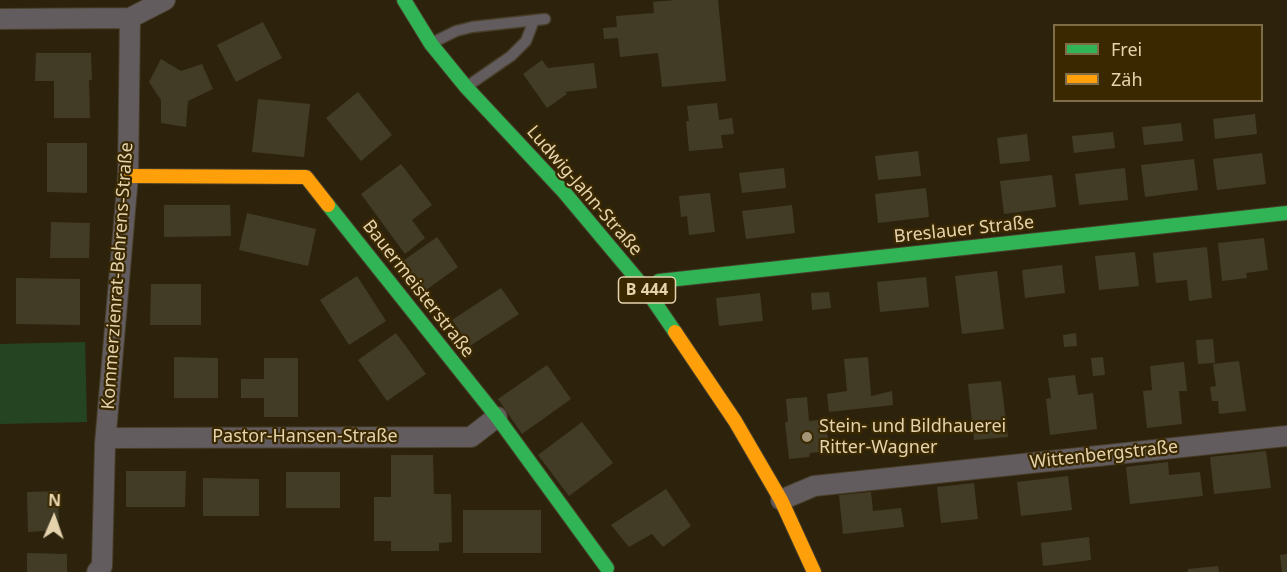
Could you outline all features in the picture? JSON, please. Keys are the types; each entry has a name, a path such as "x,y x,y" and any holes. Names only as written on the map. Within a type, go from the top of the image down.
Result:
{"street":[{"path":"0,19 130,18 165,0"},
{"name":"Ludwig-Jahn-Straße","path":"404,0 431,44 466,87 564,192 647,291 729,411 781,500 814,572"},
{"name":"Kommerzienrat-Behrens-Straße","path":"97,572 102,566 106,438 128,176 130,18"},
{"name":"Bauermeisterstraße","path":"128,176 306,177 497,417 607,568"},
{"name":"Breslauer Straße","path":"647,291 659,281 1287,213"},
{"name":"Pastor-Hansen-Straße","path":"106,438 471,437 497,417"},
{"name":"Wittenbergstraße","path":"781,500 814,486 1287,436"}],"lane":[{"path":"431,44 456,31 472,27 540,20 526,41 511,56 466,87"}],"green space":[{"path":"85,342 87,422 0,424 0,344"}],"building":[{"path":"718,0 726,81 662,87 658,53 620,57 618,38 604,39 603,28 617,27 616,16 654,13 653,2"},
{"path":"263,22 282,58 236,82 217,45"},
{"path":"36,53 91,53 90,118 54,118 54,81 35,81"},
{"path":"161,59 181,71 202,64 213,89 188,101 186,127 161,123 161,100 149,82"},
{"path":"542,60 548,68 594,63 597,88 565,92 567,94 547,108 523,74"},
{"path":"358,92 392,135 361,161 326,118"},
{"path":"258,99 310,104 304,157 252,152"},
{"path":"717,103 719,120 732,118 734,134 721,135 723,148 689,151 687,106"},
{"path":"1255,114 1257,134 1215,139 1213,119"},
{"path":"1181,123 1183,141 1144,145 1142,127"},
{"path":"1113,132 1115,148 1074,153 1072,136"},
{"path":"1027,134 1030,161 1000,164 997,138"},
{"path":"47,143 87,143 87,193 47,192"},
{"path":"918,151 921,176 878,180 875,156"},
{"path":"1262,153 1266,184 1217,190 1213,159"},
{"path":"1194,159 1198,190 1145,197 1141,165"},
{"path":"401,164 432,205 412,220 425,238 405,254 361,194"},
{"path":"784,168 786,188 742,193 739,173"},
{"path":"1125,168 1128,200 1079,205 1075,174"},
{"path":"1052,175 1056,207 1004,214 1000,181"},
{"path":"926,188 929,217 878,223 875,194"},
{"path":"710,193 715,232 689,235 687,216 681,217 679,196"},
{"path":"164,205 230,205 231,236 164,237"},
{"path":"792,205 795,233 746,239 742,211"},
{"path":"247,213 316,229 308,266 239,250"},
{"path":"51,222 90,223 89,258 50,258"},
{"path":"437,237 458,267 422,293 400,263"},
{"path":"1264,238 1268,270 1246,273 1247,278 1222,281 1218,243"},
{"path":"1207,247 1212,298 1189,301 1187,280 1156,283 1153,253"},
{"path":"1135,252 1139,286 1099,290 1095,256"},
{"path":"1062,265 1065,293 1025,298 1022,270"},
{"path":"997,271 1004,329 962,334 955,276"},
{"path":"357,276 386,321 349,345 320,300"},
{"path":"926,277 929,307 880,312 877,282"},
{"path":"16,278 80,279 80,325 16,324"},
{"path":"151,284 201,284 201,325 150,325"},
{"path":"501,288 519,314 470,346 452,320"},
{"path":"829,292 831,308 812,310 811,293"},
{"path":"760,293 763,321 719,326 716,298"},
{"path":"396,333 426,374 387,401 358,360"},
{"path":"1076,333 1077,346 1064,347 1063,335"},
{"path":"1213,339 1215,363 1198,364 1196,340"},
{"path":"174,357 218,358 218,398 174,398"},
{"path":"868,357 871,396 892,391 893,405 829,412 827,394 847,391 844,359"},
{"path":"1103,357 1105,375 1093,376 1091,358"},
{"path":"264,358 298,358 298,417 264,417 264,398 241,398 241,379 264,379"},
{"path":"1239,361 1246,411 1219,414 1218,401 1212,401 1210,387 1216,386 1213,364"},
{"path":"1184,362 1187,391 1179,391 1182,424 1147,428 1143,391 1152,390 1150,366"},
{"path":"547,365 571,399 522,434 498,399"},
{"path":"1075,375 1078,395 1093,393 1097,429 1050,435 1046,399 1051,398 1048,378"},
{"path":"1001,381 1008,437 974,440 968,384"},
{"name":"Stein- und Bildhauerei Ritter-Wagner","path":"807,397 809,421 826,419 829,451 810,453 809,457 789,459 785,422 788,422 786,399"},
{"path":"582,422 613,463 569,496 538,455"},
{"path":"1266,451 1271,488 1214,494 1210,457"},
{"path":"391,455 433,455 434,494 451,494 452,542 439,543 439,551 391,551 391,541 374,541 374,497 391,497"},
{"path":"1168,462 1169,475 1200,472 1203,496 1130,504 1126,467"},
{"path":"126,471 186,471 185,507 126,507"},
{"path":"286,472 340,472 340,508 286,508"},
{"path":"1068,476 1072,510 1021,516 1017,482"},
{"path":"203,478 259,479 259,516 203,516"},
{"path":"974,483 978,519 941,523 937,487"},
{"path":"666,489 691,526 663,547 652,534 629,547 611,525"},
{"path":"58,491 59,530 28,532 27,492"},
{"path":"871,492 873,511 901,508 904,527 843,534 839,495"},
{"path":"463,510 541,510 541,553 463,553"},
{"path":"1089,537 1091,560 1043,566 1041,543"},
{"path":"27,553 67,554 67,572 27,572"},
{"path":"1287,554 1287,572 1282,572 1280,555"},
{"path":"1218,566 1219,572 1188,572 1188,569"}],"traffic: fast":[{"path":"404,0 431,44 466,87 564,192 647,291 675,332"},
{"path":"328,205 497,417 607,568"},
{"path":"647,291 659,281 1287,213"}],"traffic: slow":[{"path":"128,176 306,177 328,205"},
{"path":"675,332 735,421 781,500 814,572"}],"place":[{"name":"Stein- und Bildhauerei Ritter-Wagner","path":"807,437"}]}
